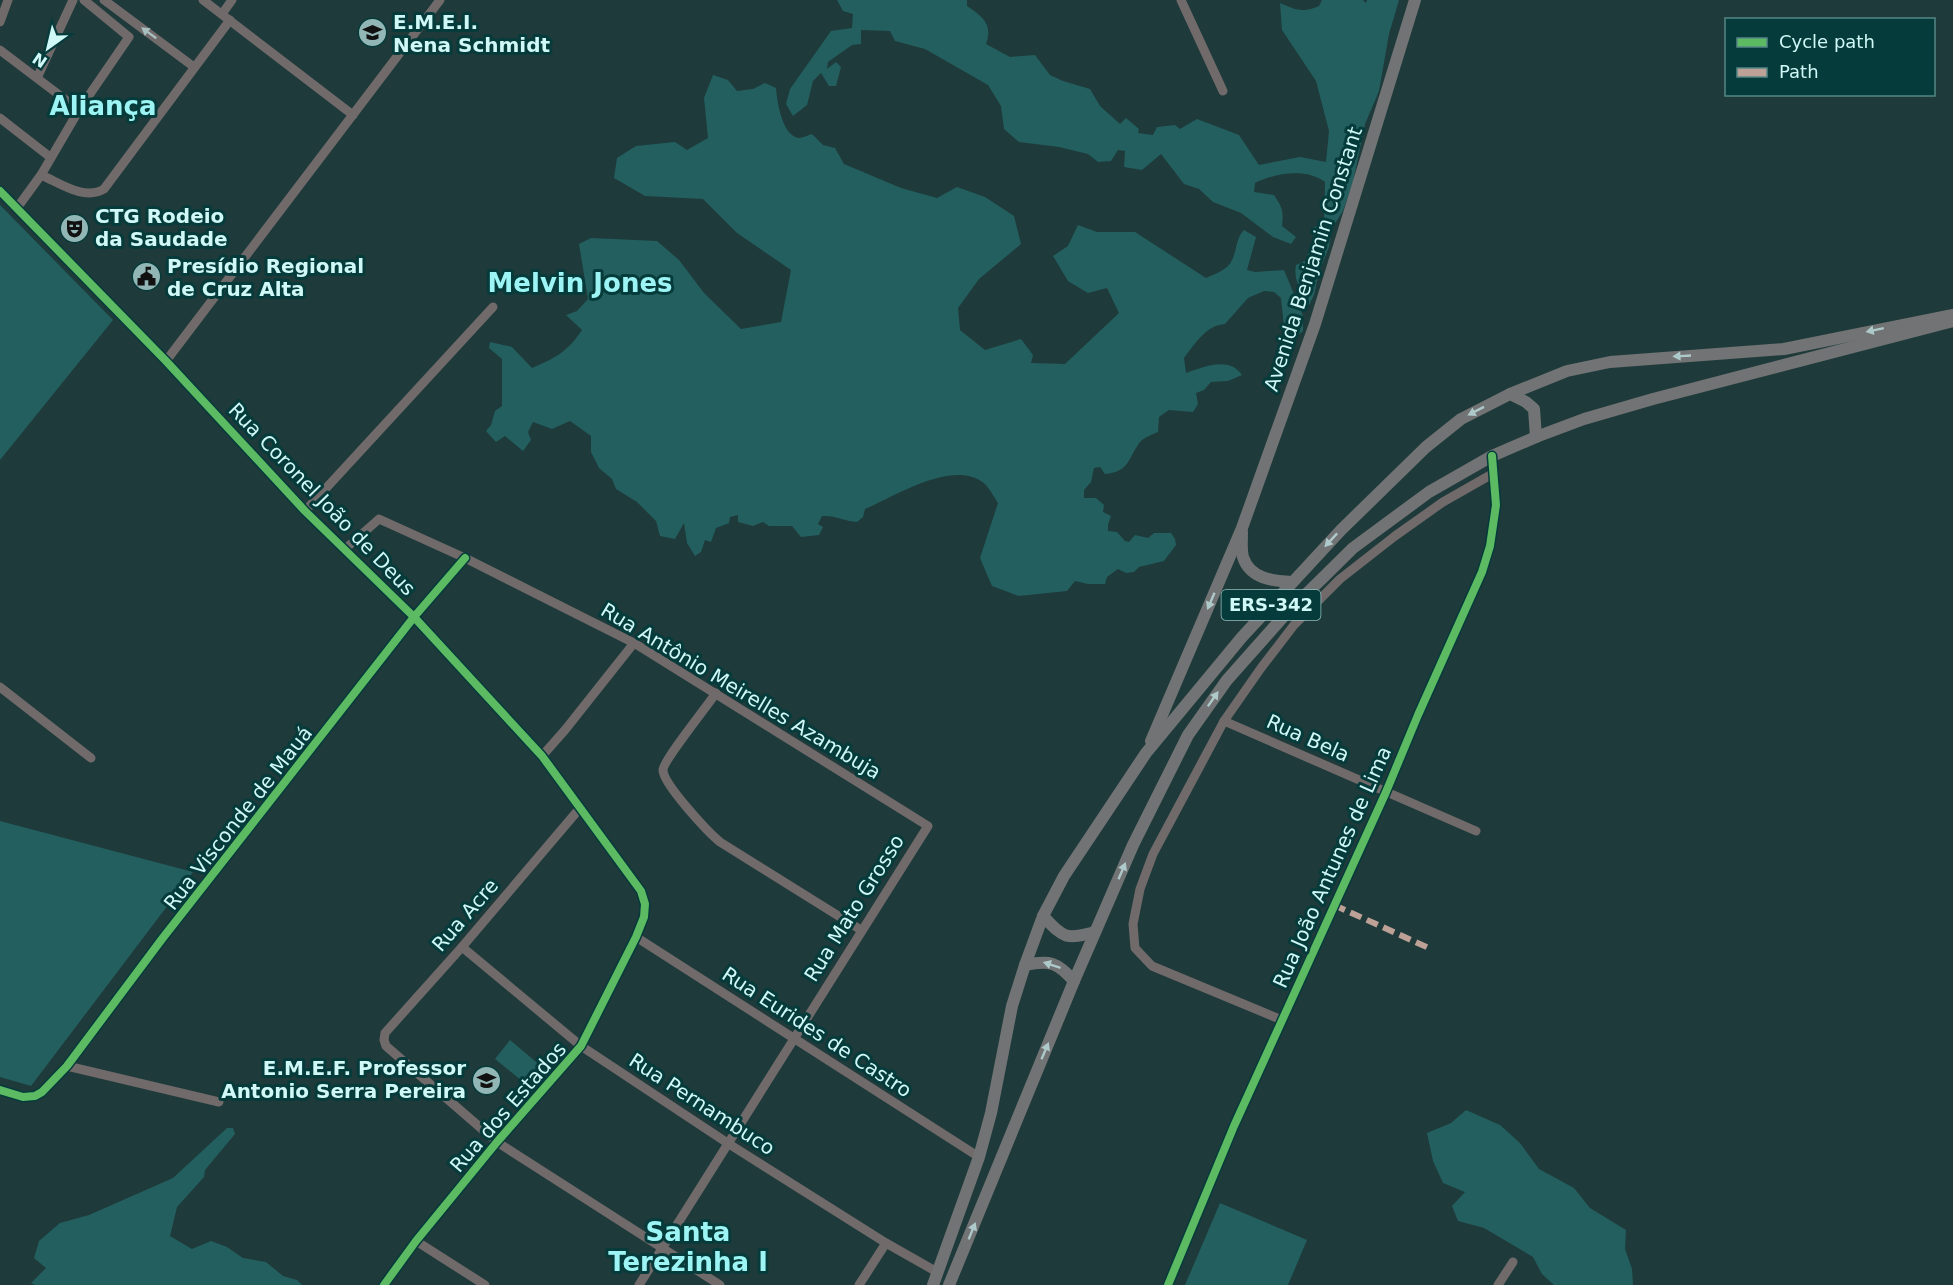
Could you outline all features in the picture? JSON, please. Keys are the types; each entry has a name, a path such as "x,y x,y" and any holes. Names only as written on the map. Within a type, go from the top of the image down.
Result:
{"main road":[{"name":"Avenida Benjamin Constant","path":"1146,753 1242,528 1315,324 1416,0"},
{"name":"ERS-342","path":"933,1285 980,1157 1012,1006 1025,965 1043,916 1064,876 1146,753 1242,637 1341,530 1426,447 1461,419 1510,394 1567,370 1610,362 1784,349 1953,315"},
{"name":"ERS-342","path":"949,1285 1095,932 1133,845 1188,735 1227,680 1282,617 1353,548 1429,492 1492,456 1536,437 1584,419 1653,399 1953,321"},
{"path":"1510,394 1534,409 1536,437"},
{"name":"Avenida Benjamin Constant","path":"1242,528 1243,557 1252,571 1268,581 1292,582"},
{"path":"1043,916 1062,935 1074,938 1095,932"},
{"path":"1025,965 1044,961 1061,967 1074,981"}],"street":[{"path":"0,22 8,0"},
{"path":"37,78 73,0"},
{"path":"17,208 41,175 79,110 129,37 84,0"},
{"path":"104,0 194,67"},
{"path":"203,0 353,115"},
{"path":"41,175 85,194 96,194 104,189 194,67 226,17 232,0"},
{"path":"166,361 440,0"},
{"path":"1181,0 1223,91"},
{"path":"0,50 79,110"},
{"path":"0,117 50,157"},
{"name":"Rua Coronel João de Deus","path":"0,191 166,361 305,511 414,617 542,756 641,891 645,904 644,917 636,937"},
{"path":"305,511 493,307"},
{"name":"Rua João Antunes de Lima","path":"1168,1285 1234,1125 1386,792 1418,714 1482,572 1490,546 1496,505 1492,456"},
{"path":"1282,1020 1152,966 1135,948 1133,924 1140,888 1153,854 1224,721 1294,625 1340,579 1395,536 1433,509 1494,473"},
{"name":"Rua Antônio Meirelles Azambuja","path":"345,549 379,519 465,558 634,643 927,826"},
{"name":"Rua Visconde de Mauá","path":"0,1090 23,1097 35,1096 42,1092 67,1066 162,939 414,617 465,558"},
{"path":"542,756 634,643"},
{"path":"0,687 91,758"},
{"path":"716,693 666,759 663,770 667,781 707,832 720,842 861,930"},
{"name":"Rua Bela","path":"1224,721 1476,831"},
{"name":"Rua Acre","path":"497,1142 386,1046 384,1040 386,1033 580,808"},
{"name":"Rua Mato Grosso","path":"639,1285 927,826"},
{"name":"Rua Eurides de Castro","path":"636,937 980,1157"},
{"name":"Rua dos Estados","path":"384,1285 416,1241 497,1142 581,1046 636,937"},
{"name":"Rua Pernambuco","path":"462,946 581,1046 729,1144 886,1243 937,1272"},
{"path":"67,1066 219,1102"},
{"path":"497,1142 720,1285"},
{"path":"416,1241 485,1285"},
{"path":"859,1285 886,1243"},
{"path":"1498,1285 1513,1263"}],"shaded area":[{"path":"837,0 967,0 967,6 982,18 987,26 986,44 1010,57 1035,55 1050,75 1090,89 1100,106 1120,124 1126,118 1139,129 1138,133 1153,135 1157,127 1175,125 1180,129 1197,119 1239,135 1259,165 1300,157 1326,162 1329,131 1316,81 1282,30 1280,3 1304,10 1319,6 1322,0 1363,0 1366,3 1367,0 1399,0 1389,34 1379,91 1365,124 1353,182 1343,211 1332,228 1329,247 1309,305 1304,301 1304,294 1297,280 1295,269 1296,265 1307,260 1313,228 1324,222 1325,182 1309,175 1281,175 1255,183 1254,192 1274,195 1279,203 1282,209 1282,226 1296,237 1291,244 1273,237 1241,213 1213,202 1199,189 1184,184 1161,154 1142,170 1124,167 1125,151 1118,150 1111,161 1098,162 1088,154 1059,147 1019,142 1004,129 1001,106 988,85 925,49 895,41 890,31 861,30 861,44 852,45 828,62 827,69 836,62 841,67 836,86 829,86 821,73 813,81 807,105 793,116 786,104 790,89 831,31 852,28 853,14 843,11"},
{"path":"713,75 728,80 737,91 753,89 765,83 776,88 782,117 788,131 799,138 812,134 823,145 835,148 844,164 901,188 937,198 957,187 985,197 1014,216 1021,244 979,279 958,308 960,330 985,350 1021,339 1033,355 1031,363 1065,364 1119,313 1107,288 1088,293 1068,281 1053,256 1068,246 1078,225 1097,232 1135,232 1206,278 1228,266 1244,230 1256,237 1247,270 1255,272 1284,270 1303,316 1303,331 1293,339 1285,336 1281,298 1274,292 1264,291 1248,298 1225,324 1212,328 1201,336 1184,358 1186,373 1223,364 1237,369 1242,375 1228,381 1211,382 1204,390 1196,393 1198,404 1193,412 1169,410 1159,417 1158,432 1141,441 1124,467 1113,473 1105,474 1100,467 1094,468 1091,482 1084,490 1084,498 1096,498 1104,505 1103,512 1111,516 1108,531 1117,532 1125,541 1129,542 1135,535 1148,538 1154,533 1171,533 1176,545 1164,561 1139,567 1134,572 1126,573 1118,569 1107,577 1105,584 1075,581 1067,591 1019,596 992,586 980,558 998,503 981,481 968,476 954,475 907,489 865,509 863,517 857,522 822,516 818,524 823,527 819,535 801,537 792,526 769,526 763,522 753,526 738,522 738,515 730,517 729,523 716,528 711,542 705,540 701,552 695,556 687,543 684,523 675,539 660,536 656,521 637,502 616,489 612,479 599,468 591,452 591,436 570,421 552,429 533,422 528,432 531,440 523,451 505,436 496,442 486,431 491,425 495,411 502,406 502,359 489,348 490,342 512,347 532,368 555,357 572,343 582,330 566,315 577,311 588,299 579,244 591,238 657,241 679,260 704,293 741,329 781,322 791,270 737,233 703,199 645,196 614,178 617,158 636,146 675,142 687,150 708,138 704,98"},
{"path":"0,205 113,320 0,460"},
{"path":"0,821 193,872 31,1086 0,1077"},
{"path":"510,1040 542,1067 527,1085 495,1059"},
{"path":"1466,1110 1500,1125 1520,1143 1539,1169 1574,1188 1590,1208 1626,1230 1625,1249 1632,1269 1633,1285 1554,1285 1542,1274 1533,1257 1484,1228 1458,1221 1452,1206 1465,1192 1443,1183 1433,1161 1427,1133 1451,1123"},
{"path":"227,1128 233,1128 235,1134 205,1170 204,1177 177,1207 170,1236 192,1249 211,1241 227,1247 243,1258 266,1262 283,1276 297,1280 302,1285 35,1285 31,1283 46,1268 34,1258 39,1241 60,1223 89,1215 173,1178"},
{"path":"1220,1203 1307,1240 1288,1285 1185,1285"}],"marked path":[{"path":"1334,905 1431,949"}],"cycle path":[{"path":"0,191 166,361 305,511 414,617 542,756 641,891 645,904 644,917 581,1046 497,1142 416,1241 384,1285"},
{"path":"1168,1285 1234,1126 1386,792 1482,572 1490,546 1496,505 1492,456"},
{"path":"0,1090 23,1097 35,1096 42,1092 67,1066 162,939 414,617 465,558"}],"place":[{"name":"E.M.E.I. Nena Schmidt","path":"372,33"},
{"name":"CTG Rodeio da Saudade","path":"74,228"},
{"name":"Presídio Regional de Cruz Alta","path":"146,277"},
{"name":"E.M.E.F. Professor Antonio Serra Pereira","path":"487,1080"}],"district":[{"name":"Aliança","path":"103,106"},
{"name":"Melvin Jones","path":"580,283"},
{"name":"Santa Terezinha I","path":"688,1247"}]}
